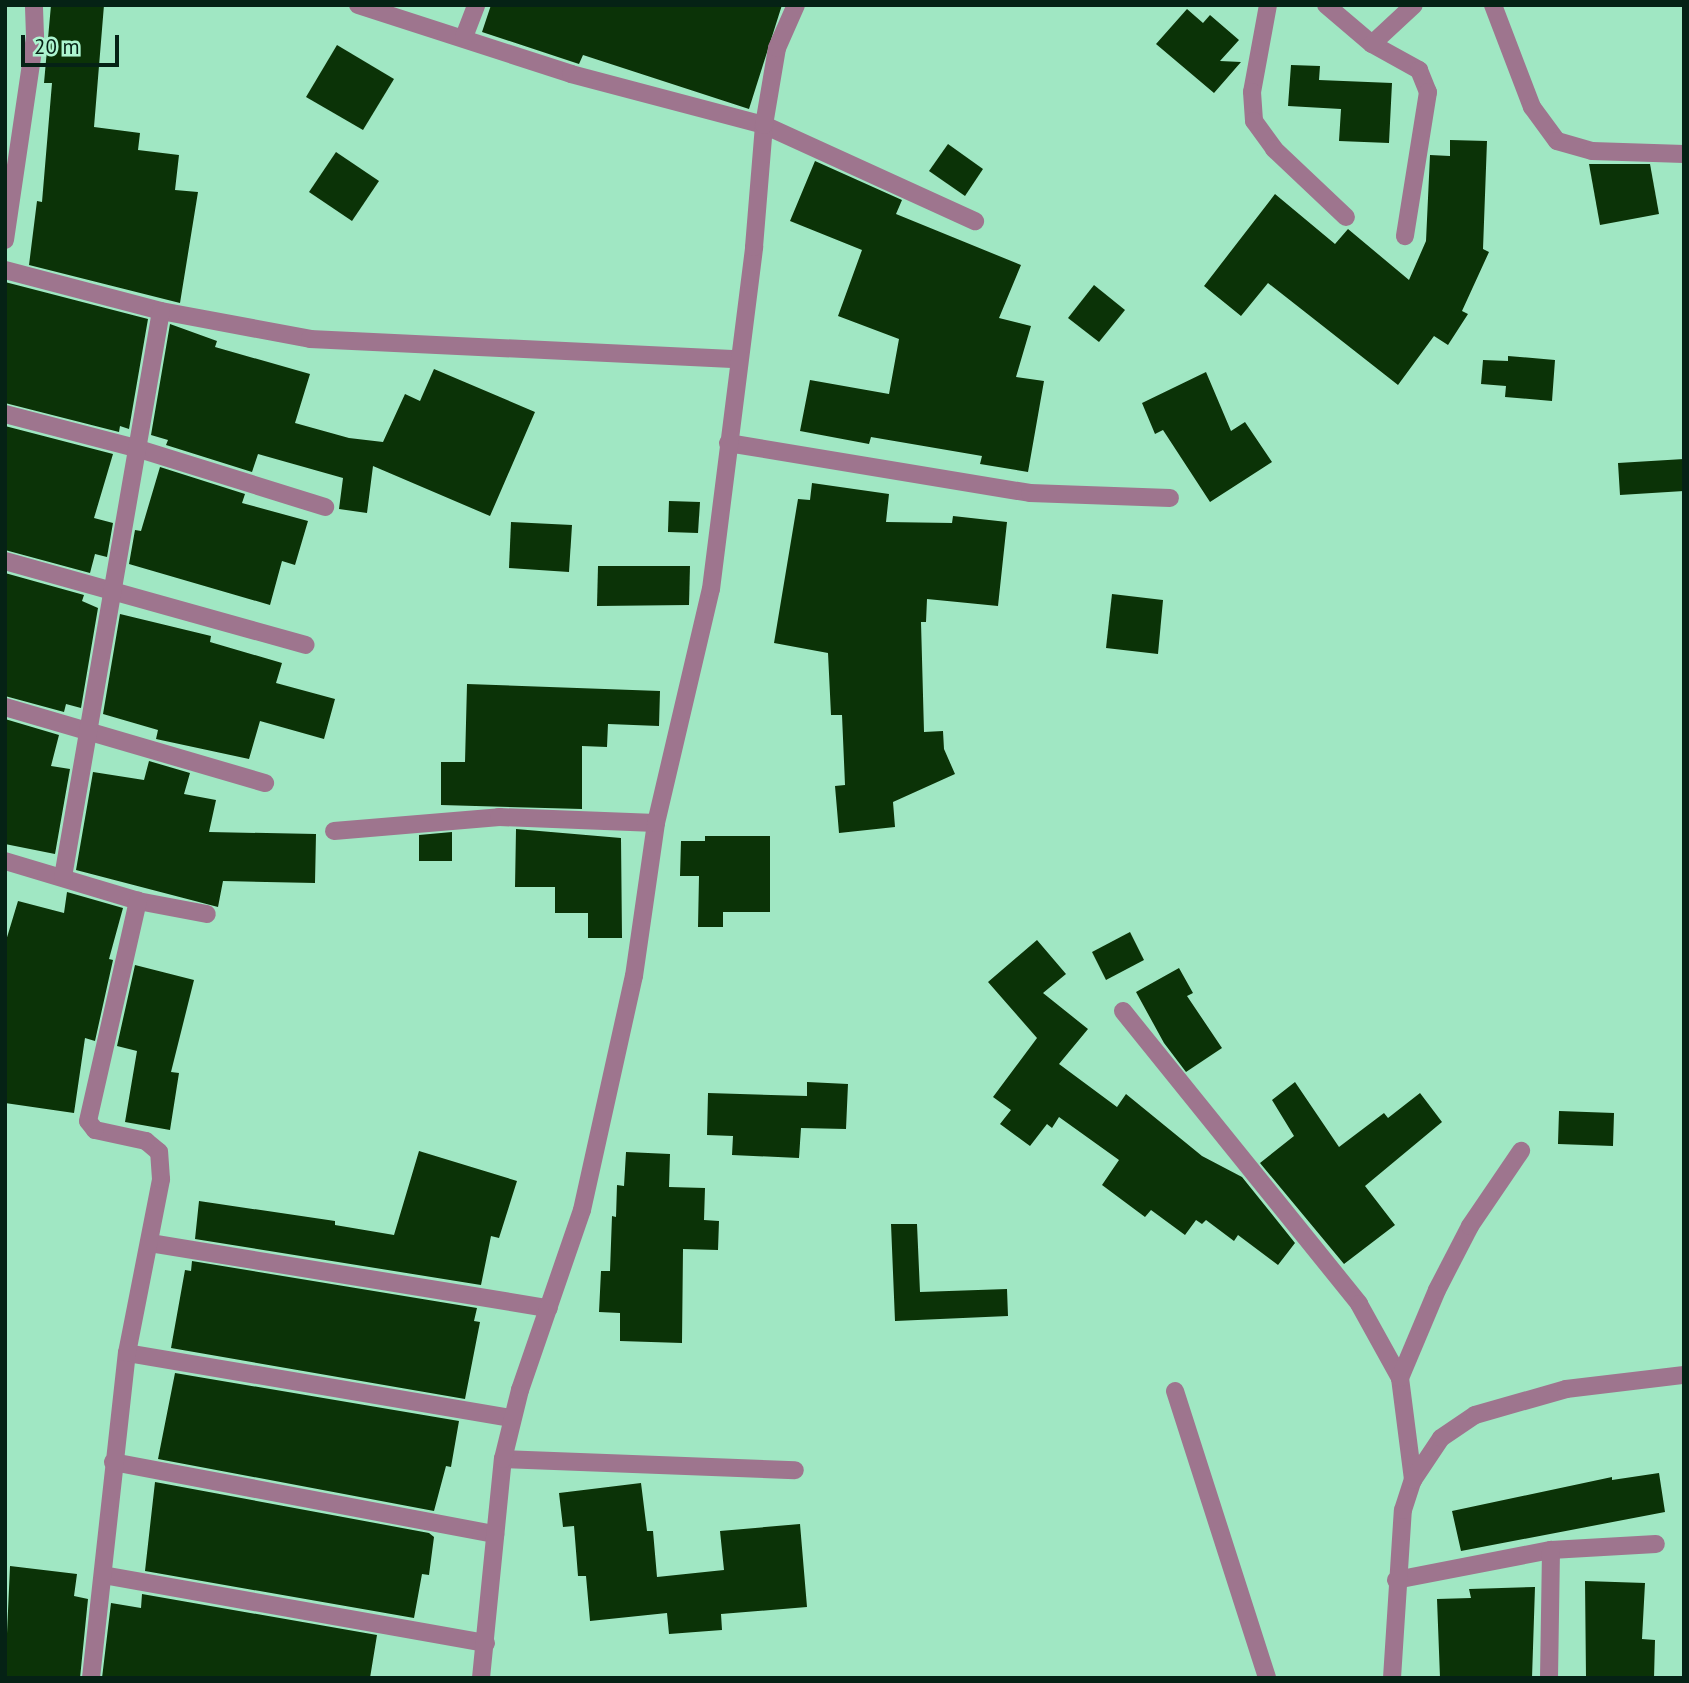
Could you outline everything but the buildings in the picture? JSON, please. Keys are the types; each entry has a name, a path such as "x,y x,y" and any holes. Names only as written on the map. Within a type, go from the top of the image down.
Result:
{"street":[{"path":"5,240 35,36 34,5"},
{"path":"358,5 464,37 571,74 764,125 975,221"},
{"path":"464,37 476,5"},
{"path":"481,1678 503,1459 512,1418 582,1210 615,1069 656,823 710,589 754,247 764,125 777,48 796,5"},
{"path":"1268,5 1252,92 1254,121 1274,149 1346,217"},
{"path":"1326,5 1372,44 1419,70 1427,92 1405,236"},
{"path":"1372,44 1414,5"},
{"path":"1493,5 1532,107 1557,141 1592,151 1684,153"},
{"path":"5,270 161,311 310,339 738,359"},
{"path":"63,877 161,311"},
{"path":"5,414 139,449 325,507"},
{"path":"728,443 1030,493 1170,498"},
{"path":"5,561 305,645"},
{"path":"5,708 265,783"},
{"path":"334,831 499,817 656,823"},
{"path":"5,861 138,901 207,914"},
{"path":"91,1678 127,1353 161,1179 159,1152 146,1141 95,1130 88,1121 87,1108 138,901"},
{"path":"1123,1011 1359,1304 1401,1378 1413,1480"},
{"path":"1401,1378 1437,1290 1470,1226 1521,1151"},
{"path":"150,1243 549,1308"},
{"path":"127,1353 512,1418"},
{"path":"1392,1678 1396,1580 1403,1510 1413,1480 1441,1438 1475,1415 1566,1389 1684,1374"},
{"path":"1175,1391 1267,1678"},
{"path":"503,1459 795,1470"},
{"path":"113,1462 495,1534"},
{"path":"1396,1580 1551,1550 1656,1544"},
{"path":"1549,1678 1551,1550"},
{"path":"103,1575 486,1643"}]}
